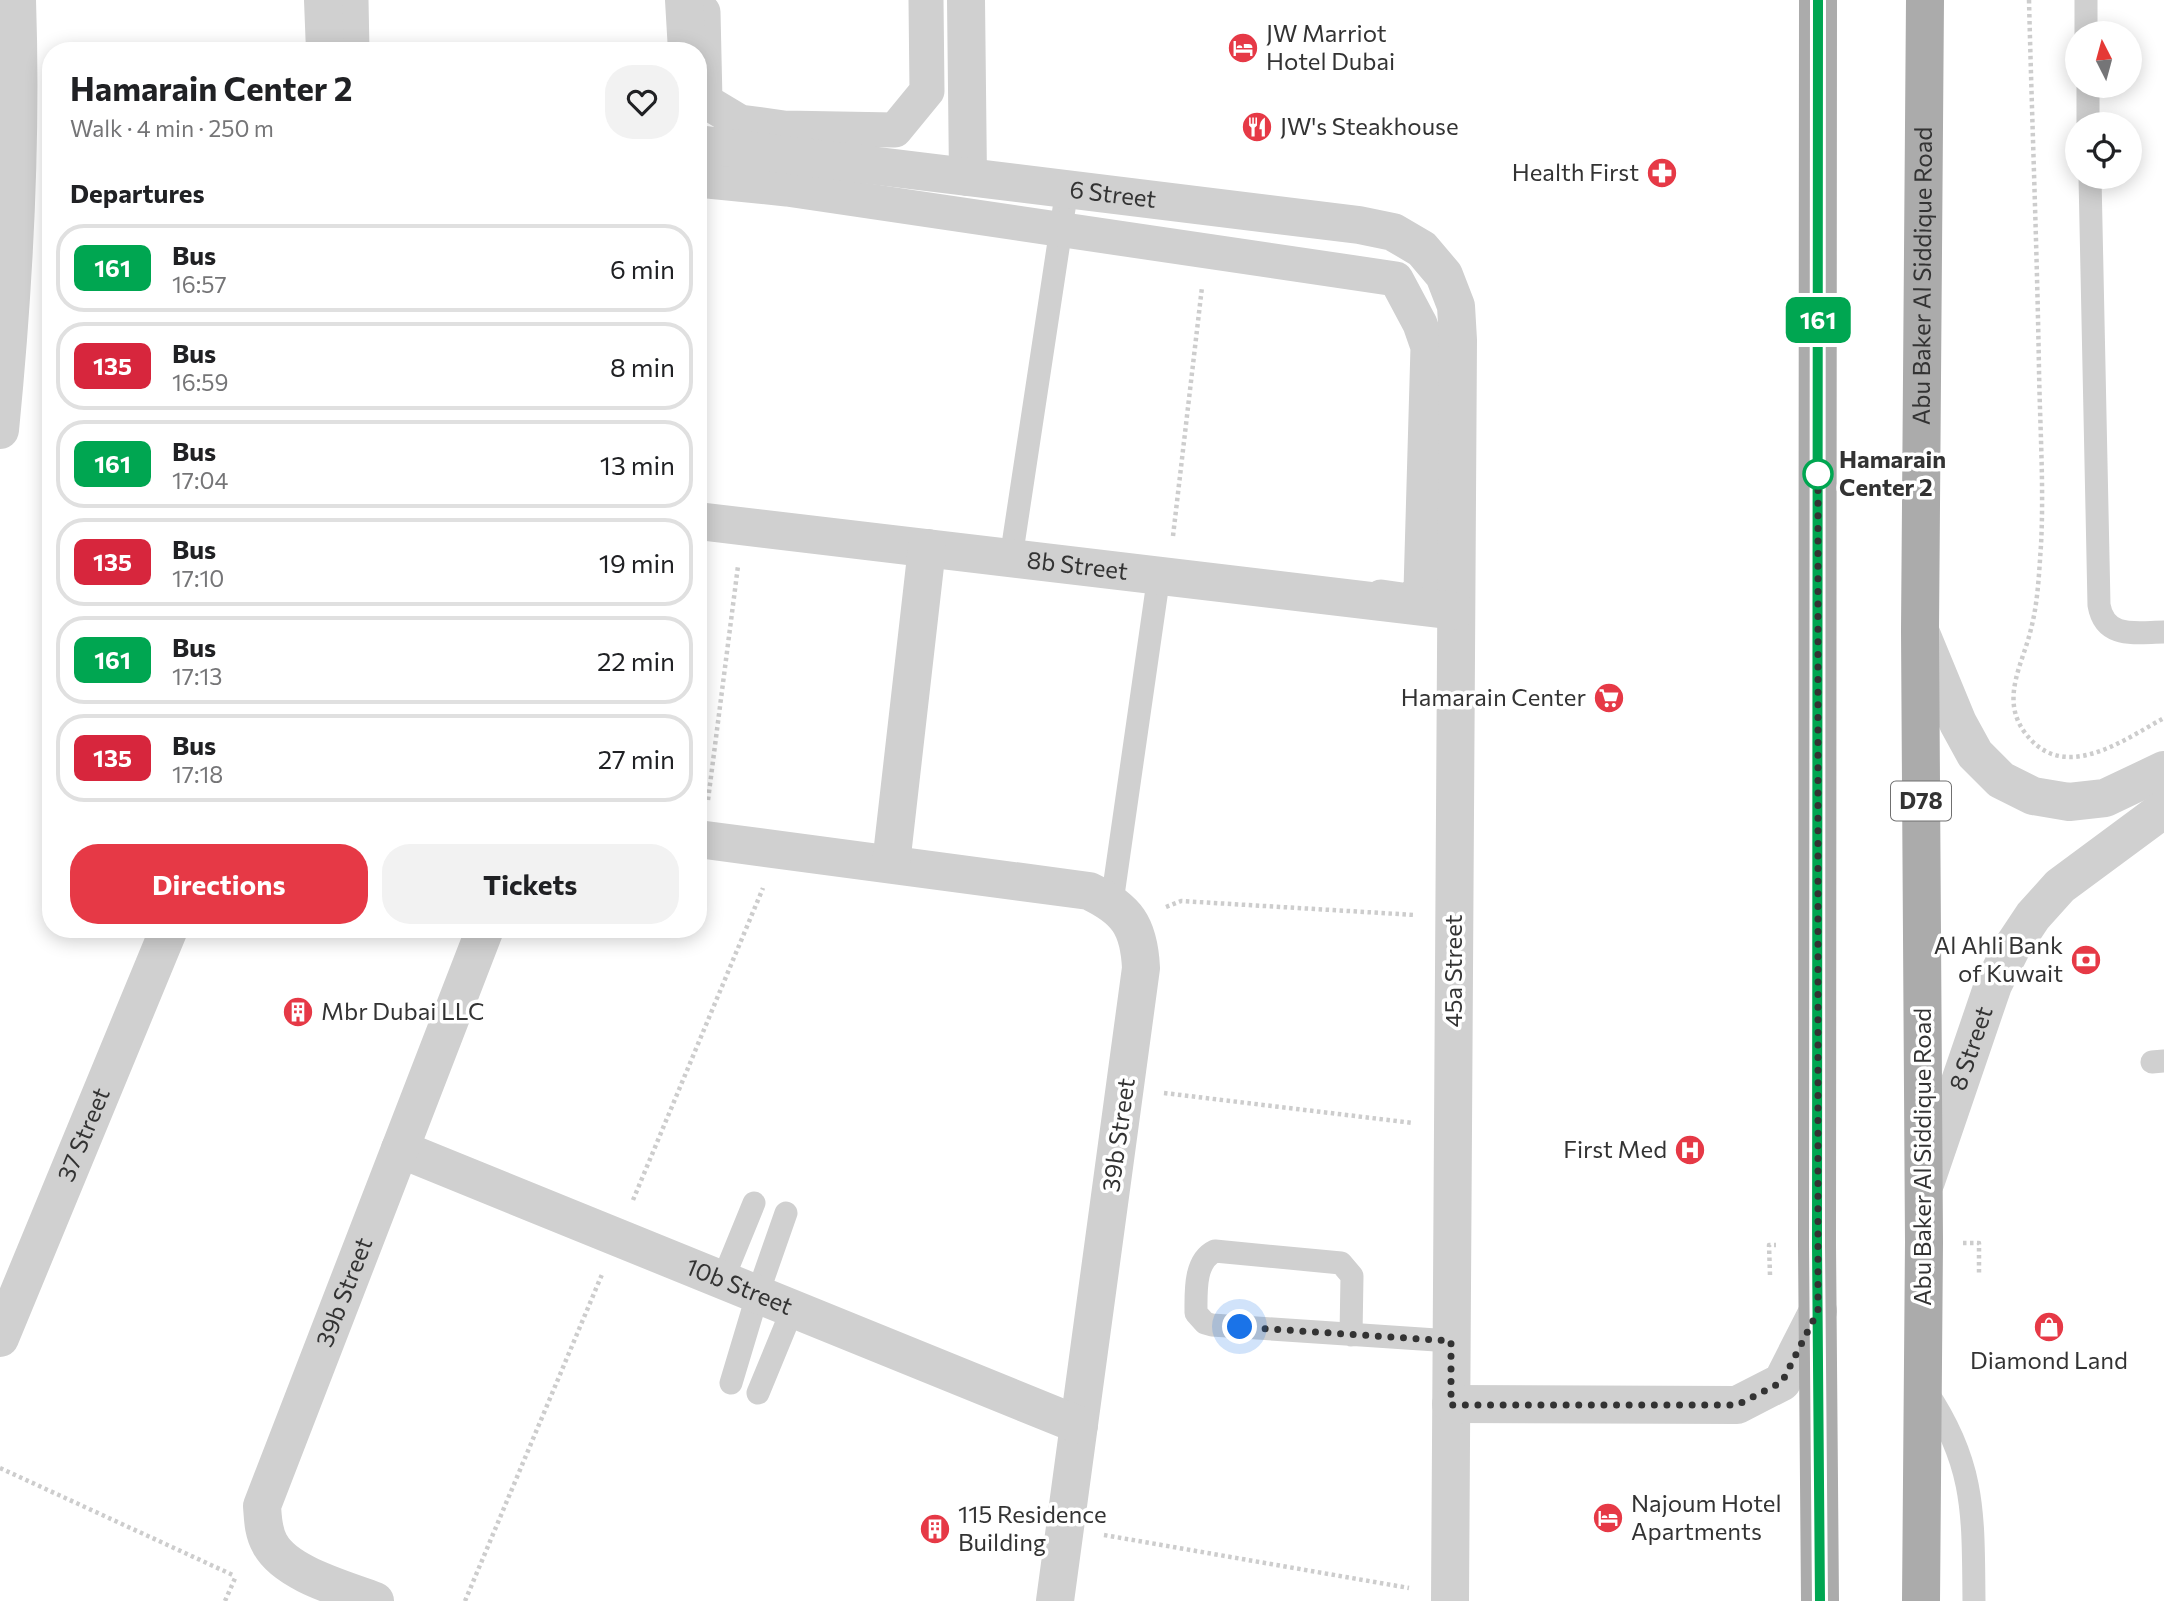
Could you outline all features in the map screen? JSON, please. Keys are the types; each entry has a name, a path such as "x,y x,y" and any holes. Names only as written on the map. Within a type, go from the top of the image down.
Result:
{"main road":[{"path":"1818,0 1820,1601"},
{"name":"Abu Baker Al Siddique Road","path":"1921,1601 1923,1189 1920,631 1925,0"}],"street":[{"path":"0,430 9,335 17,184 17,0"},
{"path":"323,0 325,42"},
{"path":"351,0 352,42"},
{"path":"672,0 674,42"},
{"path":"684,0 686,42"},
{"path":"702,0 703,42"},
{"path":"707,102 740,122 784,128 895,130 927,91 926,0"},
{"path":"967,0 968,177"},
{"name":"6 Street","path":"707,145 1346,223 1393,232 1422,249 1444,275 1456,306 1458,340"},
{"path":"707,181 787,189 1396,279 1420,324 1428,347 1421,590 1409,601 1164,572"},
{"name":"45a Street","path":"1450,1598 1458,340"},
{"path":"707,507 1012,553"},
{"name":"8b Street","path":"707,522 927,548 1012,553 1455,611"},
{"path":"891,864 927,548"},
{"path":"1920,631 1958,723 1975,754 2001,780 2034,796 2069,802 2105,798 2164,770"},
{"name":"8 Street","path":"1923,1189 1993,985 2011,949 2033,916 2060,886 2164,809"},
{"path":"707,840 1089,891 1121,911"},
{"name":"39b Street","path":"1055,1601 1141,968 1140,943 1121,911"},
{"name":"37 Street","path":"0,1338 165,938"},
{"name":"39b Street","path":"375,1601 300,1571 283,1560 270,1545 263,1527 262,1506 482,938"},
{"name":"10b Street","path":"400,1149 1079,1425"},
{"path":"1451,1405 1737,1405 1782,1382 1818,1311"}],"lane":[{"path":"2085,0 2086,21"},
{"path":"1012,553 1067,189"},
{"path":"2090,189 2099,605 2101,614 2113,629 2123,632 2164,632"},
{"path":"1121,911 1164,572"},
{"path":"723,1279 754,1203"},
{"path":"731,1383 786,1213"},
{"path":"1351,1335 1352,1276 1341,1263 1215,1251 1202,1261 1196,1312 1205,1323 1351,1335 1451,1341"},
{"path":"758,1393 793,1308"},
{"path":"1923,1386 1958,1447 1968,1482 1973,1517 1975,1601"}],"path":[{"path":"2029,0 2041,542 2031,628 2014,684 2016,717 2024,732 2036,744 2050,753 2066,757 2083,757 2105,750 2164,718"},
{"path":"1164,572 1206,251"},
{"path":"707,794 743,527"},
{"path":"1121,911 1181,901 1454,917"},
{"path":"1125,1089 1452,1128"},
{"path":"1979,1243 1979,1275"},
{"path":"1769,1245 1770,1275"},
{"path":"0,1468 235,1576"},
{"path":"1065,1529 1450,1598"}],"bus line":[{"name":"161","path":"1818,0 1817,1245 1820,1601"}],"place":[{"name":"JW Marriot Hotel Dubai","path":"1243,48"},
{"name":"JW's Steakhouse","path":"1257,127"},
{"name":"Health First","path":"1662,173"},
{"name":"Hamarain Center 2","path":"1818,474"},
{"name":"Hamarain Center","path":"1609,698"},
{"name":"Al Ahli Bank of Kuwait","path":"2086,960"},
{"name":"Mbr Dubai LLC","path":"298,1012"},
{"name":"First Med","path":"1690,1150"},
{"name":"Diamond Land","path":"2049,1327"},
{"name":"Najoum Hotel Apartments","path":"1608,1518"},
{"name":"115 Residence Building","path":"935,1529"}],"route":[{"path":"1240,1327 1451,1341 1451,1405 1737,1405 1782,1382 1818,1311 1817,1245 1818,470 1818,474"}]}
